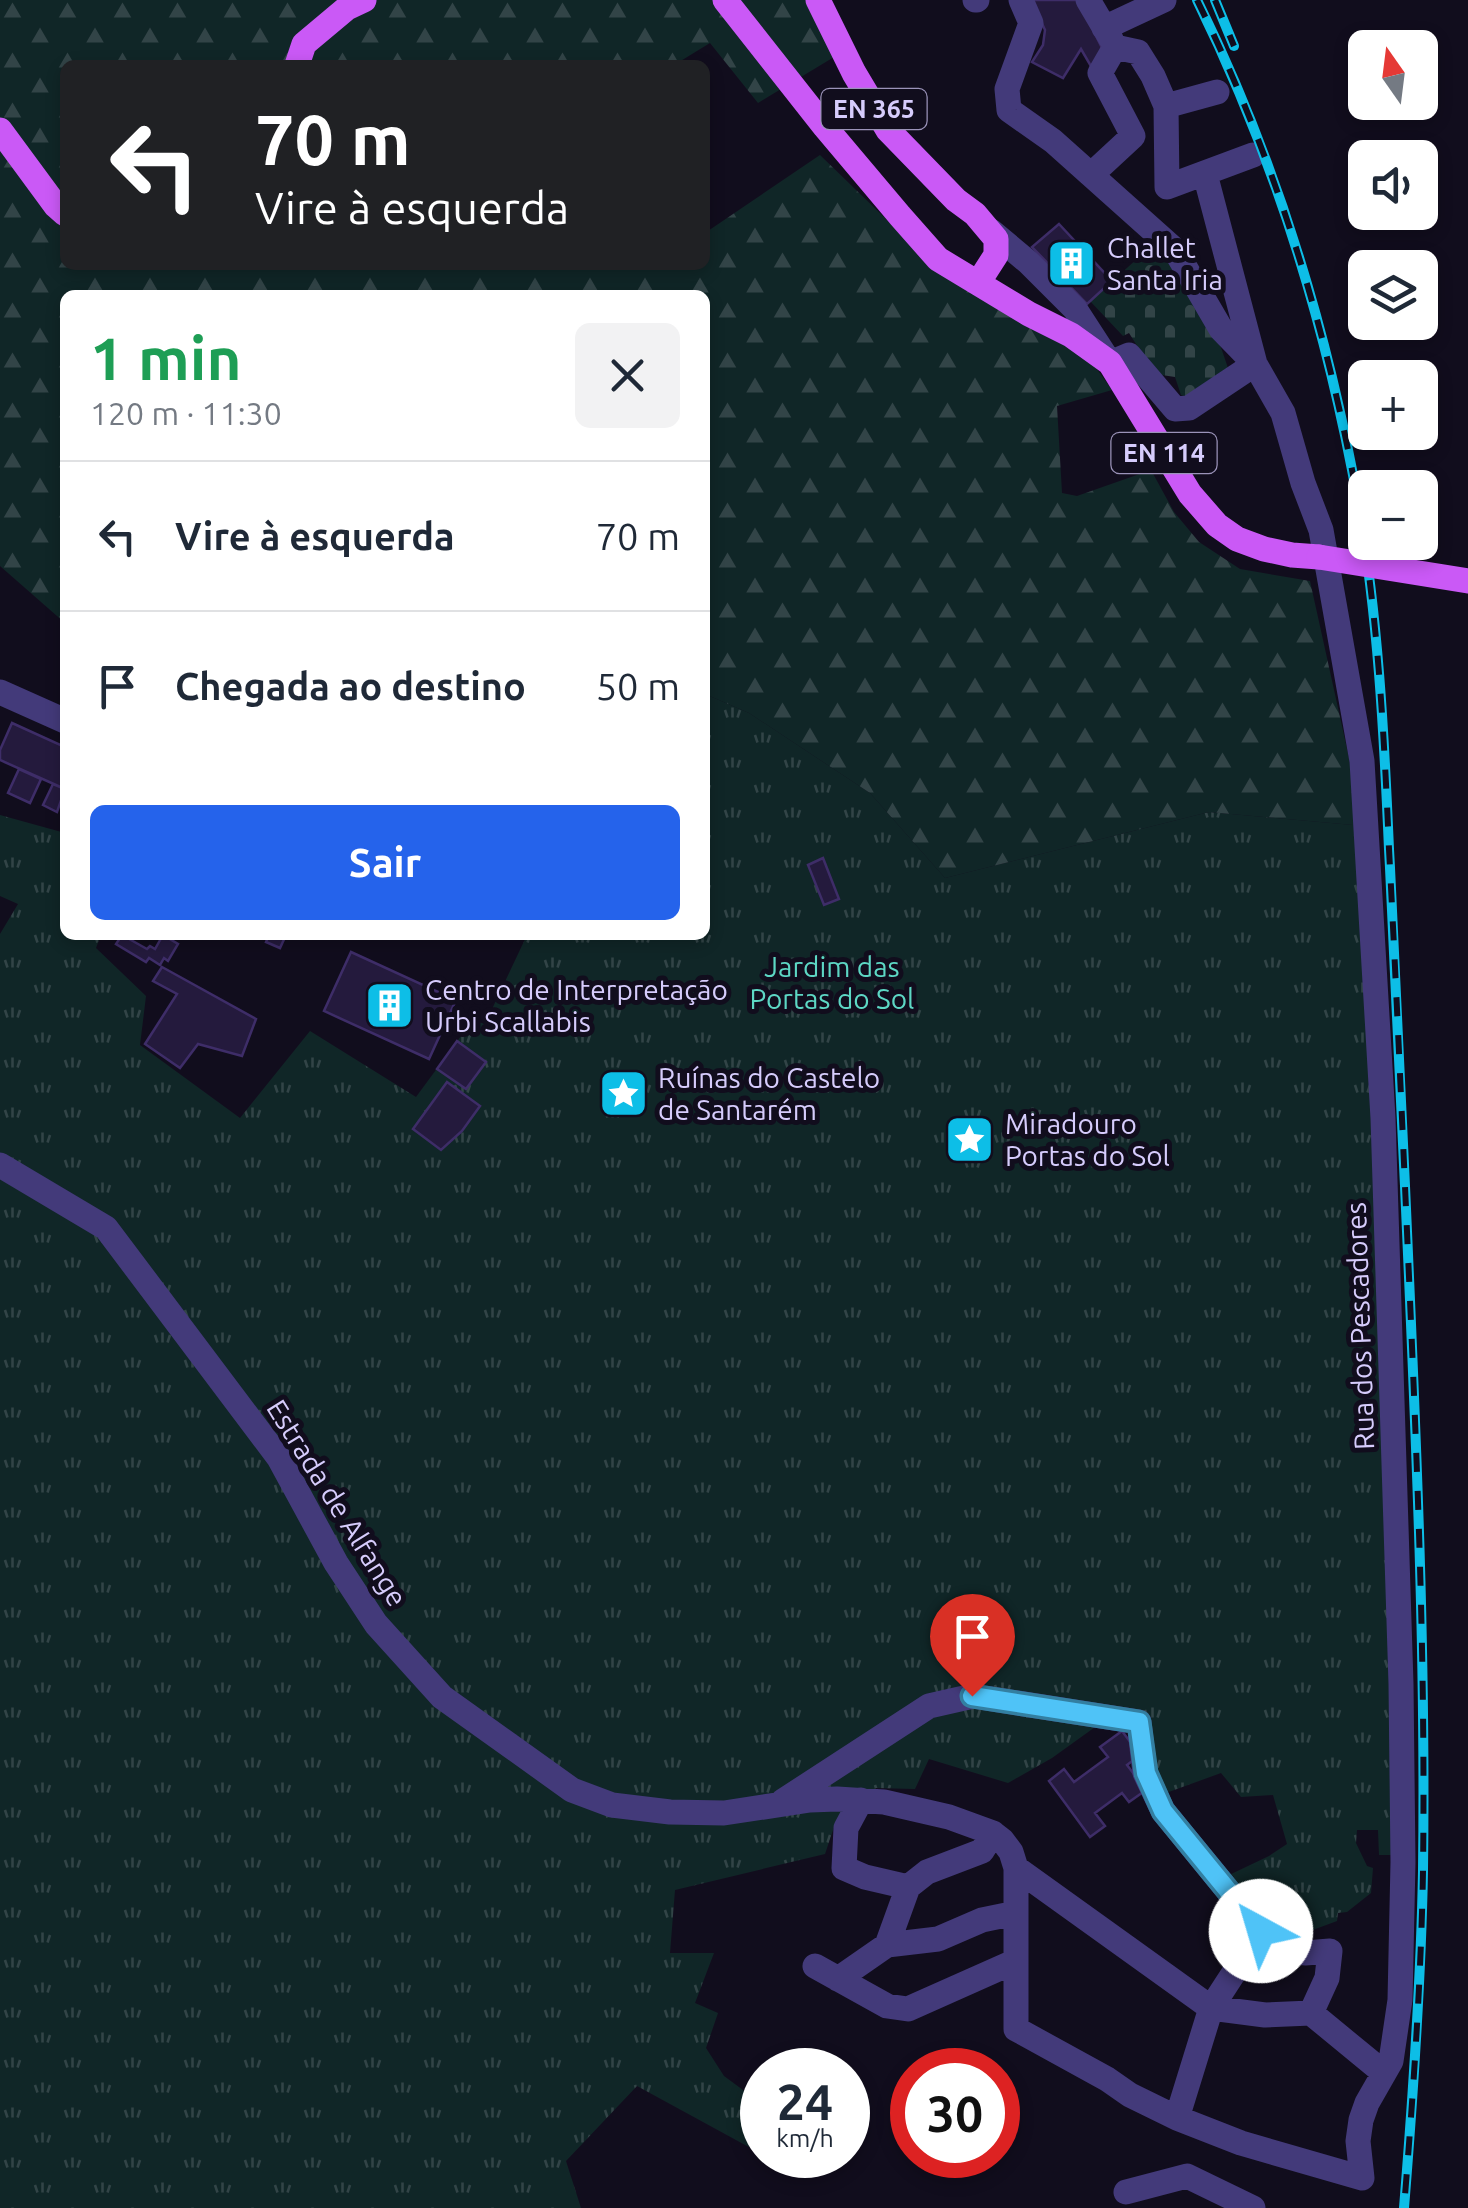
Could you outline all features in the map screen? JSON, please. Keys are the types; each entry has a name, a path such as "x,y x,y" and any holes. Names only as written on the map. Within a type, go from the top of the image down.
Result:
{"main road":[{"path":"299,60 304,44 347,8 364,0"},
{"name":"EN 114","path":"725,0 938,258 1071,335 1110,363 1190,494 1216,525 1237,539 1324,568 1468,581"},
{"name":"EN 365","path":"818,0 835,39 888,130 991,230"},
{"path":"0,130 60,210"},
{"path":"978,283 996,255 996,239 991,230"}],"street":[{"path":"1021,0 1031,23 1007,89 1008,110 1053,140 1175,250 1222,329 1255,364"},
{"path":"1088,0 1110,37 1138,52 1154,76 1166,106 1167,188 1252,155"},
{"path":"1092,174 1132,136 1100,73 1110,37 1164,0"},
{"path":"1166,106 1218,92"},
{"path":"1205,174 1255,364"},
{"path":"991,230 1076,309 1110,363 1130,355 1175,409 1189,408 1255,364"},
{"name":"Rua dos Pescadores","path":"1177,2118 1242,2143 1362,2178 1358,2141 1361,2120 1390,2061 1400,2000 1400,1665 1383,1118 1362,761 1324,568 1321,530 1302,483 1284,412 1255,364"},
{"path":"0,692 60,719"},
{"name":"Estrada de Alfange","path":"0,1165 106,1228 280,1458 336,1563 376,1624 442,1697 572,1790 612,1804 670,1812 724,1813 810,1800 884,1802 948,1816 993,1833"},
{"path":"775,1807 929,1706 972,1696 1139,1722 1146,1773 1163,1811 1261,1931 1305,1952 1330,1950 1327,1978 1311,2012"},
{"path":"861,1800 846,1828 844,1868 908,1886"},
{"path":"887,1945 908,1886 927,1872 982,1850 993,1833 1010,1852 1016,1868 1016,2029 1177,2118 1211,2008 1261,1931"},
{"path":"1016,1868 1211,2008 1265,2016 1311,2012 1384,2073"},
{"path":"838,1979 887,1945 938,1938 982,1920 1016,1913"},
{"path":"814,1966 887,2006 908,2009 1016,1961"},
{"path":"1126,2192 1187,2176 1253,2208"}],"green space":[{"path":"0,0 806,0 834,57 758,103 710,43 682,60 60,60 60,270 710,270 710,230 820,155 888,221 998,305 1086,354 1112,390 1057,406 1062,493 1077,496 1151,470 1174,512 1199,542 1240,569 1310,581 1364,826 1209,812 945,878 870,793 749,713 710,696 710,290 60,290 60,619 0,566"},
{"path":"1156,242 1212,321 1230,374 1187,397 1181,395 1175,377 1155,374 1129,333 1123,336 1090,301"},
{"name":"Jardim das Portas do Sol","path":"710,696 749,713 870,793 945,878 1209,812 1364,826 1398,1855 1379,1855 1378,1830 1357,1830 1356,1843 1367,1866 1373,1868 1371,1893 1347,1912 1338,1913 1337,1921 1310,1931 1276,1931 1227,1876 1287,1844 1273,1795 1241,1797 1221,1773 1166,1793 1153,1776 1151,1730 1109,1717 1052,1758 1008,1783 929,1759 915,1789 876,1788 836,1821 825,1854 675,1890 670,1953 714,1953 695,2003 718,2013 706,2048 724,2076 740,2088 740,2142 637,2086 566,2161 581,2208 0,2208 0,934 18,904 0,896 0,815 60,832 60,940 99,940 96,948 146,996 140,1045 240,1118 310,1031 416,1097 472,1021 486,1024 525,940 710,940"}],"building":[{"path":"1031,0 1078,0 1107,58 1092,68 1081,49 1063,78 1032,62 1043,45 1045,30"},
{"name":"Challet Santa Iria","path":"1059,224 1112,281 1087,304 1032,247"},
{"path":"12,723 60,745 60,787 0,760 0,750"},
{"path":"19,769 41,779 30,803 8,793"},
{"path":"53,784 60,787 57,812 43,805"},
{"path":"823,858 839,899 824,905 808,865"},
{"path":"119,940 131,940 155,949 160,940 178,944 168,961 164,958 160,965 149,958 146,962 116,944"},
{"path":"267,940 284,940 280,948"},
{"name":"Centro de Interpretação Urbi Scallabis","path":"351,952 456,1000 429,1059 324,1011"},
{"path":"162,967 256,1019 242,1056 198,1044 180,1068 145,1044 177,994 153,981"},
{"path":"457,1041 486,1062 466,1089 437,1069"},
{"path":"447,1082 480,1106 462,1131 441,1150 413,1129"},
{"path":"1122,1731 1140,1755 1127,1765 1146,1790 1129,1802 1122,1793 1095,1813 1105,1826 1090,1837 1049,1781 1064,1769 1074,1782 1108,1757 1100,1747"}],"railway":[{"path":"1197,0 1251,121 1314,308 1358,502 1375,631 1403,1144 1423,1699 1420,1956 1404,2208"},
{"path":"1215,0 1234,46"}],"place":[{"name":"Challet Santa Iria","path":"1072,264"},
{"name":"Centro de Interpretação Urbi Scallabis","path":"390,1006"},
{"name":"Ruínas do Castelo de Santarém","path":"623,1094"},
{"name":"Miradouro Portas do Sol","path":"970,1140"}],"route":[{"path":"972,1696 1139,1722 1146,1773 1163,1811 1261,1931"}]}
